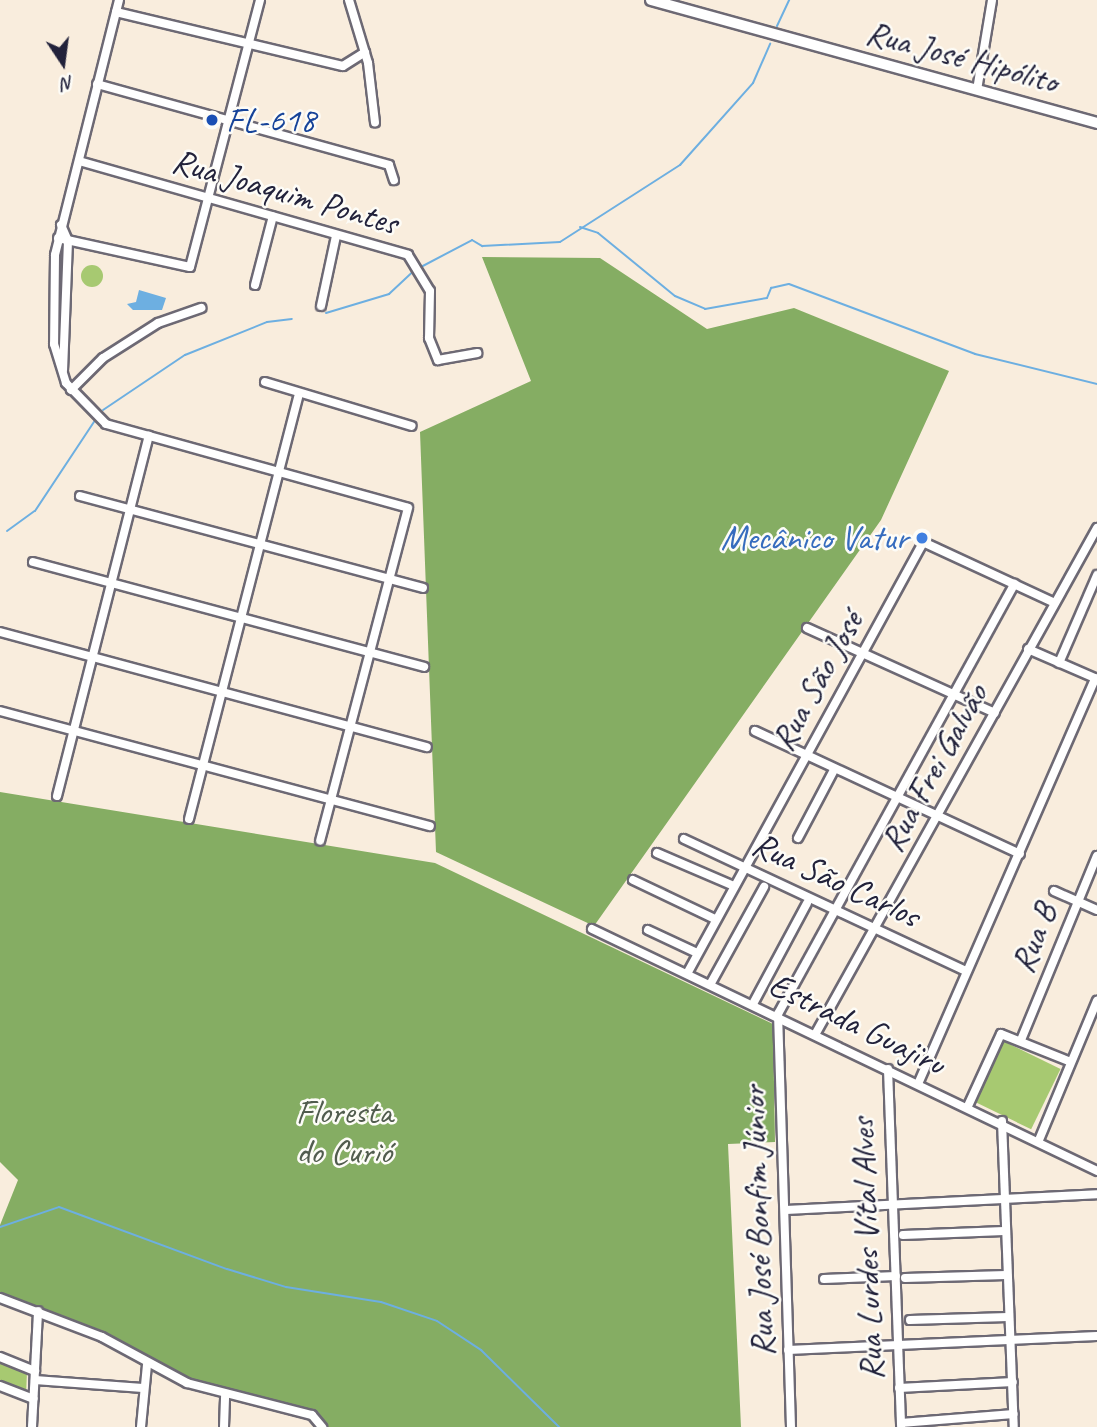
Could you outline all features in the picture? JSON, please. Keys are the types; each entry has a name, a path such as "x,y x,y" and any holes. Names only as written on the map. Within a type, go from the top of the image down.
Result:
{"street":[{"path":"119,0 58,238 54,344 71,390 101,422 406,506 390,579 320,841"},
{"path":"58,238 180,269 191,265 213,196 260,0"},
{"path":"349,0 365,52 375,124"},
{"name":"Rua José Hipólito","path":"651,0 1097,123"},
{"path":"977,90 992,0"},
{"path":"116,12 248,45 348,65 365,52"},
{"path":"97,84 389,165 394,180"},
{"name":"Rua Joaquim Pontes","path":"79,161 213,196 336,236 396,250 419,267 430,290 434,354 443,362 477,353"},
{"path":"256,285 273,216"},
{"path":"61,225 68,241 63,372"},
{"path":"321,306 336,236"},
{"path":"71,390 103,358 147,330 201,308"},
{"path":"265,382 298,397 412,426"},
{"path":"189,820 298,397"},
{"path":"57,796 149,436"},
{"path":"80,496 423,587"},
{"name":"Rua Frei Galvão","path":"816,1033 878,926 936,816 1097,528"},
{"name":"Rua São José","path":"688,972 743,866 806,757 923,542 1055,603"},
{"path":"33,562 424,667"},
{"path":"1059,663 1097,575"},
{"path":"778,1014 958,693 1014,584"},
{"path":"807,628 862,654 958,693 995,713"},
{"path":"0,632 427,747"},
{"path":"918,1084 1096,678 1028,649"},
{"path":"0,711 430,826"},
{"path":"755,731 833,772 1020,854"},
{"path":"798,838 833,772"},
{"name":"Rua São Carlos","path":"684,839 839,907 966,971"},
{"path":"657,853 734,886"},
{"name":"Rua B","path":"1021,1040 1097,856"},
{"path":"633,880 715,919"},
{"path":"711,983 764,887"},
{"path":"1054,891 1097,910"},
{"path":"754,1002 807,903"},
{"name":"Estrada Guajiru","path":"592,929 754,1002 918,1084 1002,1121 1097,1171"},
{"path":"648,930 697,953"},
{"path":"1039,1140 1097,1001"},
{"name":"Rua José Bonfim Júnior","path":"778,1014 791,1427"},
{"path":"968,1106 998,1037 1021,1040 1071,1062"},
{"name":"Rua Lurdes Vítal Alves","path":"888,1069 893,1206 900,1277 897,1345 901,1425"},
{"path":"1002,1121 1004,1231 1014,1427"},
{"path":"786,1210 1003,1202 1097,1195"},
{"path":"903,1235 1004,1231"},
{"path":"824,1279 1006,1275"},
{"path":"0,1298 103,1337 147,1365 225,1395 312,1415 323,1427"},
{"path":"32,1427 38,1311"},
{"path":"910,1320 1008,1317"},
{"path":"788,1350 1097,1336"},
{"path":"0,1357 35,1376 143,1388"},
{"path":"141,1427 147,1365"},
{"path":"899,1388 1013,1382"},
{"path":"0,1386 34,1399"},
{"path":"224,1427 225,1395"},
{"path":"901,1425 1014,1414"}],"green space":[{"path":"482,257 600,258 707,329 794,308 949,371 881,520 594,926 436,852 420,432 531,381"},
{"path":"92,265 100,268 103,276 100,284 92,287 84,284 81,276 84,268"},
{"name":"Floresta do Curió","path":"0,792 435,863 773,1024 775,1142 728,1144 741,1427 321,1427 320,1416 209,1391 140,1365 106,1339 0,1299 0,1225 18,1180 0,1162"},
{"path":"1003,1041 1061,1069 1031,1129 974,1101"},
{"path":"0,1361 27,1372 26,1395 0,1385"}],"water":[{"path":"139,290 166,298 162,310 133,310 127,304 136,302"}],"waterway":[{"path":"777,26 789,0"},
{"path":"419,268 472,240 482,246 560,242 680,165 753,83 770,44"},
{"path":"580,227 598,233 675,296 705,309 767,298 771,288 789,284 975,354 1097,384"},
{"path":"326,313 389,294 414,271"},
{"path":"103,410 185,355 267,322 292,319"},
{"path":"7,531 35,511 94,422"},
{"path":"0,1227 59,1207 227,1269 286,1287 381,1302 437,1321 481,1350 559,1427"}],"place":[{"name":"FL-618","path":"212,120"},
{"name":"Mecânico Vatur","path":"922,538"}]}
